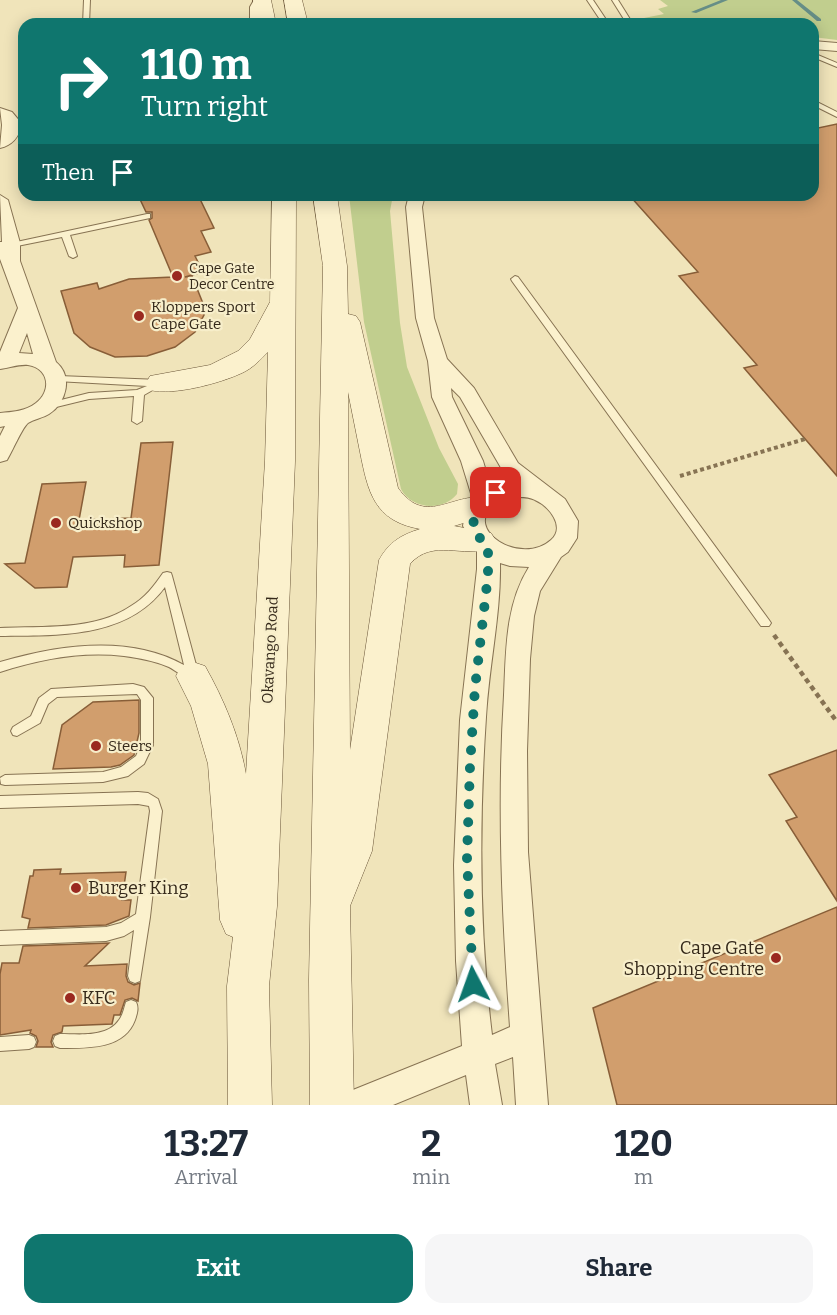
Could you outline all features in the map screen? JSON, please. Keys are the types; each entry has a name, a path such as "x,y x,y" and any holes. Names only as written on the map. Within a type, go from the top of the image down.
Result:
{"main road":[{"path":"262,0 265,18"},
{"path":"293,0 297,18"},
{"name":"Okavango Road","path":"250,1105 249,1005 257,906 280,461 284,201"},
{"path":"326,201 335,266 383,489 390,502 401,512 416,517 482,524"},
{"path":"332,1105 330,910 335,266"},
{"path":"150,388 214,375 233,368 249,357 261,346 270,331 284,290"},
{"path":"330,910 353,851 395,560 400,552 420,541 460,537 482,524"},
{"path":"193,676 212,710 228,768 233,812 237,894 249,1005"}],"street":[{"path":"819,46 837,47"},
{"path":"0,142 12,129 8,111"},
{"path":"0,142 18,138"},
{"path":"0,200 6,250 58,388 46,406 10,419 0,455"},
{"path":"416,201 414,207 425,318 438,361 442,397 472,461 488,575 473,721 467,858 477,1055 486,1105"},
{"path":"27,308 3,362 32,360 53,372"},
{"path":"438,361 467,393 511,468 540,493"},
{"path":"510,489 525,489 554,500 567,518 567,533 559,547 552,552 537,558 519,560 502,556 482,524 496,493 510,489"},
{"path":"532,1105 517,934 513,818 514,740 524,607 533,579 552,552"},
{"path":"354,1105 526,1036"}],"lane":[{"path":"86,18 87,0"},
{"path":"253,18 253,7 257,0"},
{"path":"590,0 602,18"},
{"path":"615,0 626,18"},
{"path":"819,58 837,65"},
{"path":"819,106 837,116"},
{"path":"6,250 65,233 147,216"},
{"path":"65,233 73,256"},
{"path":"515,279 765,623"},
{"path":"53,372 150,388"},
{"path":"46,406 89,396 150,388"},
{"path":"137,421 150,388"},
{"path":"0,632 88,628 105,624 137,609 160,588 167,576 193,676"},
{"path":"0,667 26,657 123,652 158,657 174,663 193,676"},
{"path":"5,780 103,777 124,772 140,760 147,745 147,698 133,688 55,692 43,701 36,719 17,731"},
{"path":"0,802 138,798 148,799 154,803 156,811 135,976"},
{"path":"0,938 106,934 124,929 143,917"},
{"path":"60,1041 109,1038 120,1033 126,1025 131,1007"},
{"path":"0,1044 29,1042"}],"path":[{"path":"662,482 805,439"},
{"path":"765,623 837,722"}],"green space":[{"path":"660,0 837,0 837,40 819,38 819,18 644,18 664,14 658,9 668,6"},
{"path":"350,201 392,201 390,211 400,323 407,367 439,448 458,484 457,494 444,504 428,506 419,504 406,496 401,489 364,322"}],"building":[{"path":"837,124 837,476 744,368 757,365 679,276 698,272 634,201 819,201 819,128"},
{"name":"Cape Gate Decor Centre","path":"141,201 201,201 214,228 201,231 211,252 195,256 203,272 185,277 192,276 204,306 204,315 195,332 175,347 147,356 115,357 90,347 74,333 61,291 97,283 99,289 129,279 173,277 149,220 152,218 152,212 146,212"},
{"path":"173,442 159,565 124,567 125,555 73,557 67,587 35,588 5,564 25,563 42,484 86,482 79,520 131,518 141,443"},
{"name":"Steers","path":"139,700 139,733 134,755 120,765 111,767 53,769 62,725 93,702"},
{"path":"837,750 837,901 786,821 797,817 769,775"},
{"name":"Burger King","path":"61,869 60,874 126,872 122,900 131,900 129,916 106,925 28,928 30,919 22,917 30,876 33,876 34,870"},
{"name":"Cape Gate Shopping Centre","path":"837,907 837,1105 617,1105 593,1008"},
{"name":"KFC","path":"109,943 85,966 127,964 128,982 134,985 140,983 138,1001 132,998 125,1000 120,1015 114,1015 112,1024 63,1026 62,1032 53,1035 51,1042 53,1047 36,1047 38,1041 36,1036 30,1033 31,1030 0,1035 2,963 19,963 23,946"}],"waterway":[{"path":"694,12 726,0"},
{"path":"794,0 816,18"}],"place":[{"name":"Cape Gate Decor Centre","path":"177,276"},
{"name":"Kloppers Sport Cape Gate","path":"139,316"},
{"name":"Quickshop","path":"56,523"},
{"name":"Steers","path":"96,746"},
{"name":"Burger King","path":"76,888"},
{"name":"Cape Gate Shopping Centre","path":"776,958"},
{"name":"KFC","path":"70,998"}],"route":[{"path":"473,984 467,858 470,766 475,688 488,575 488,548 480,541 473,524 478,507 484,500 496,493"}]}
